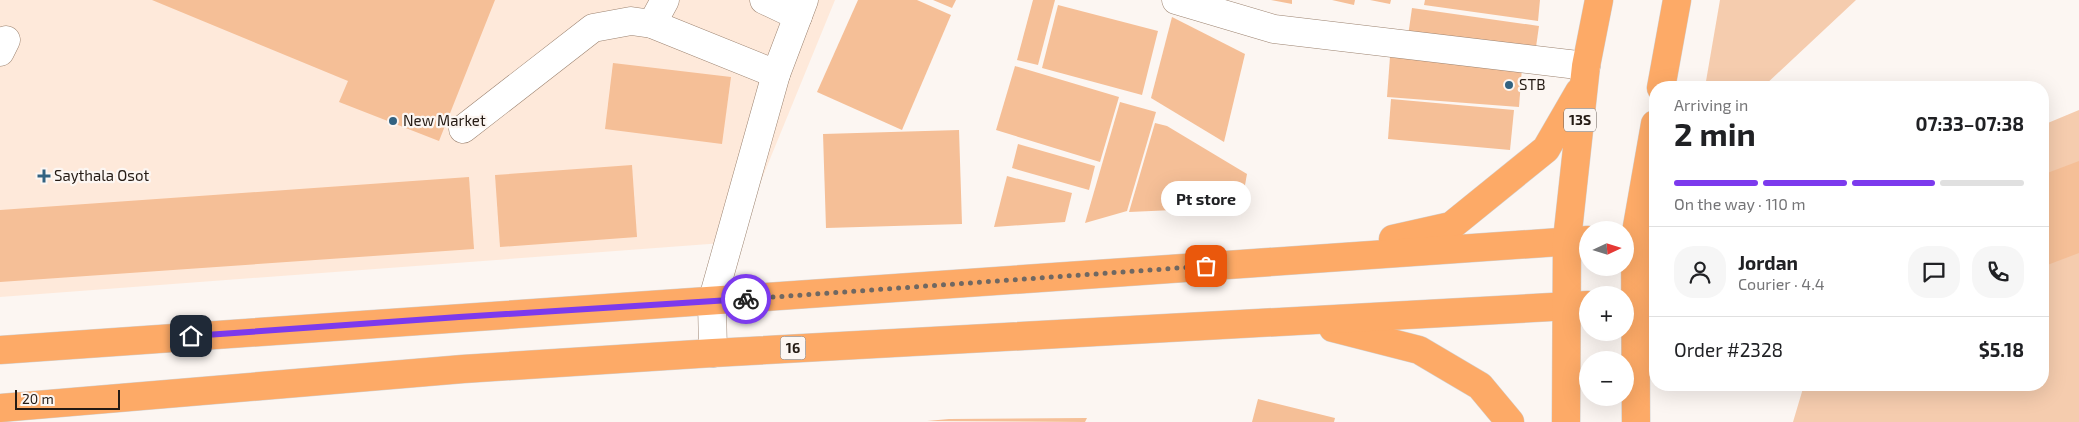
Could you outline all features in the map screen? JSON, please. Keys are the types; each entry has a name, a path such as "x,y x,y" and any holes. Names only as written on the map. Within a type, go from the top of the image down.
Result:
{"highway":[{"name":"13S","path":"1566,422 1577,306 1577,240 1586,74 1599,0"},
{"path":"1662,81 1677,0"},
{"path":"1304,259 1451,226 1546,149 1586,74"},
{"path":"1634,221 1649,151"},
{"path":"0,350 459,317 712,302 1577,240"},
{"path":"1634,270 1638,302 1636,422"},
{"name":"16","path":"0,408 463,369 713,353 1577,306"},
{"path":"1300,321 1419,350 1480,386 1510,422"}],"street":[{"path":"652,24 665,0"},
{"path":"713,353 712,302 776,74 801,8 764,0"},
{"path":"1176,0 1274,29 1586,74"},
{"path":"463,128 593,28 631,21 652,24 776,74"}],"shaded area":[{"name":"New Market","path":"0,0 835,0 736,242 0,297"},
{"path":"1720,0 1856,0 1769,81 1706,81"},
{"path":"2079,110 2079,422 1793,422 1802,391 2049,391 2049,122"}],"building":[{"path":"152,0 495,0 439,141 339,102 348,81"},
{"path":"858,0 917,0 951,15 902,130 817,92"},
{"path":"933,0 956,0 952,8"},
{"path":"1033,0 1055,0 1038,65 1017,60"},
{"path":"1271,0 1292,0 1292,4"},
{"path":"1332,0 1355,0 1354,5"},
{"path":"1370,0 1391,0 1390,4"},
{"path":"1425,0 1540,0 1538,21 1424,5"},
{"path":"1058,5 1158,31 1142,95 1042,68"},
{"path":"1412,8 1539,26 1535,54 1408,36"},
{"path":"1172,17 1245,54 1224,142 1151,98"},
{"path":"1390,57 1522,68 1519,107 1387,97"},
{"path":"613,63 731,77 722,144 605,129"},
{"path":"1015,66 1119,97 1100,162 996,130"},
{"path":"1391,99 1514,110 1510,150 1388,139"},
{"path":"1120,102 1156,112 1127,211 1085,223"},
{"path":"1155,123 1167,126 1247,174 1241,207 1129,212"},
{"path":"959,130 962,224 826,228 823,134"},
{"path":"1018,144 1095,166 1089,190 1012,168"},
{"path":"2079,161 2079,253 2049,264 2049,172"},
{"path":"632,165 637,237 500,247 495,175"},
{"path":"1007,176 1072,193 1065,222 994,227"},
{"path":"469,177 474,249 0,282 0,210"},
{"path":"1258,399 1335,418 1334,422 1252,422"},
{"path":"1087,418 1085,422 927,421 949,419"}],"way so far":[{"path":"746,299 1206,266"}],"place":[{"name":"STB","path":"1509,85"},
{"name":"New Market","path":"393,121"},
{"name":"Saythala Osot","path":"44,176"},
{"name":"Pt store","path":"1206,266"}],"route":[{"path":"191,336 746,299"}]}
